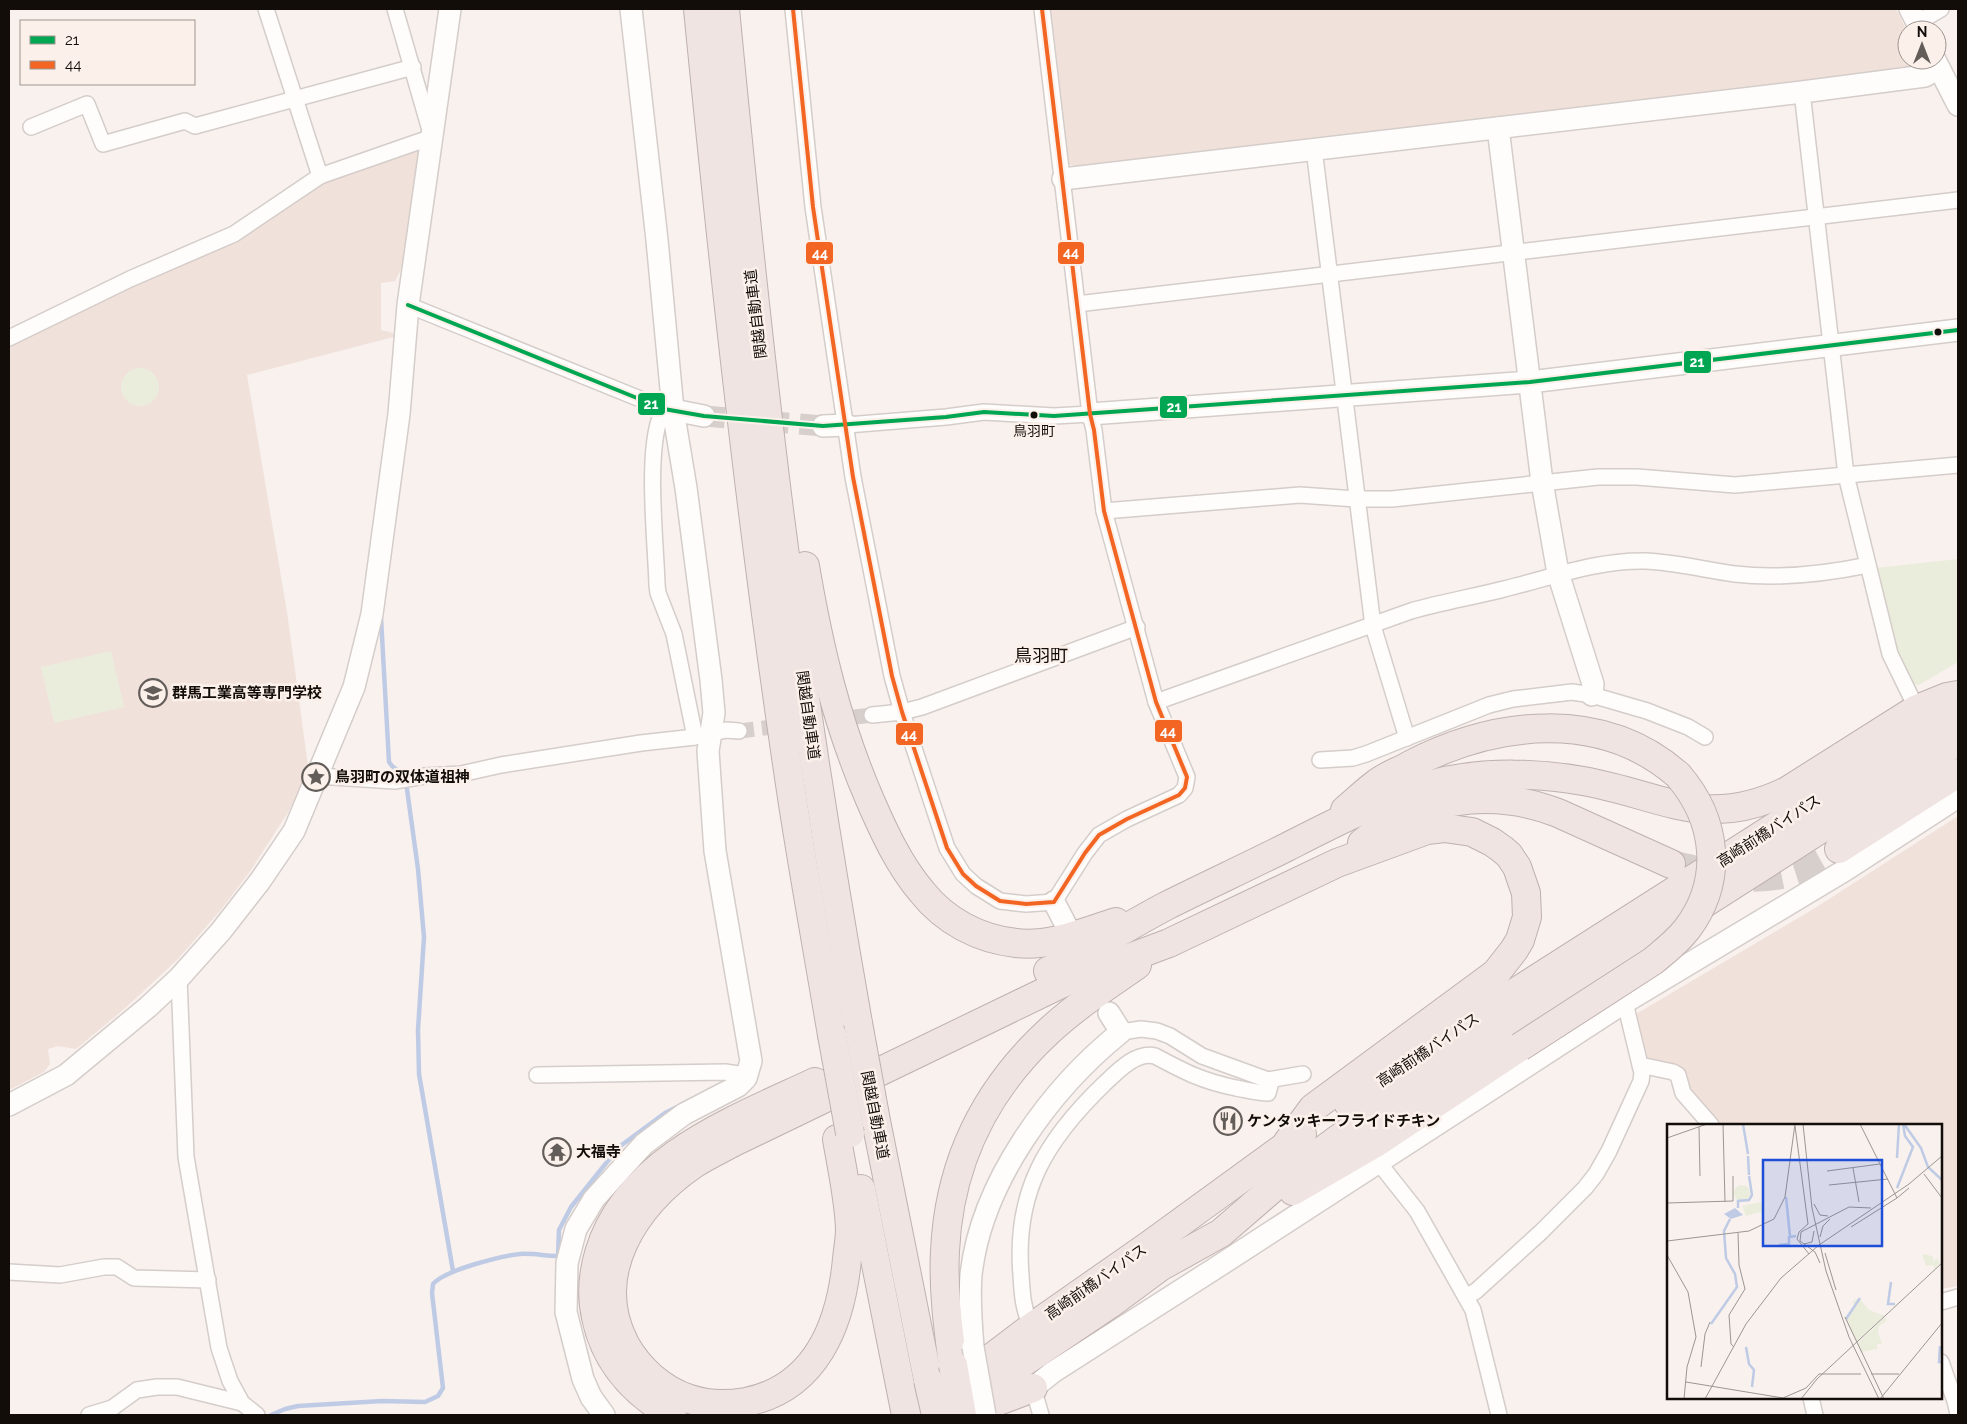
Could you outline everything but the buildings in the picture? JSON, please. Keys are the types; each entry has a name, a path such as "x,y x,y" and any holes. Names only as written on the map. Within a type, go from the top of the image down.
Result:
{"highway":[{"name":"関越自動車道","path":"698,9 719,220 751,497 826,1039 844,1136 908,1409"},
{"name":"関越自動車道","path":"725,9 745,218 779,510 800,665 858,1023 936,1415"},
{"path":"745,218 813,610 829,683 856,767 884,832 905,871 922,893 958,924 974,933 995,940 1015,943 1027,944 1055,940 1166,906"},
{"path":"672,1415 642,1395 618,1369 602,1339 595,1312 594,1273 607,1232 616,1214 656,1170 682,1150 714,1131 1074,959 1166,906 1321,830 1394,797 1419,788 1445,781 1507,775 1529,775 1584,781 1692,809 1715,811 1745,806 1772,799 1787,792 1915,710 1939,700 1958,695"},
{"name":"高崎前橋バイパス","path":"908,1409 1032,1327 1148,1246 1287,1143 1494,1006 1958,710"},
{"path":"1221,1233 1374,1144 1653,961 1680,937 1696,915 1708,882 1711,860 1711,845 1701,808 1678,775 1653,755 1613,738 1570,729 1546,727 1518,729 1466,741 1423,758 1378,782 1321,830"},
{"name":"高崎前橋バイパス","path":"956,1415 1018,1366 1110,1304 1160,1267 1221,1233 1281,1181 1387,1104 1958,741"},
{"path":"1839,849 1958,773"},
{"path":"1337,863 1382,827 1407,814 1443,803 1488,798 1539,805 1671,864"},
{"path":"844,1136 850,1231 845,1281 841,1302 832,1329 808,1368 796,1379 771,1394 738,1403 722,1404 691,1400 660,1384 639,1364 620,1334 612,1306 614,1272 624,1241 644,1209 665,1188 695,1164 734,1142 1065,982 1169,943 1337,863 1427,830 1444,828 1472,832 1492,842 1509,855 1523,880 1528,906 1527,917 1520,940 1514,950 1496,973 1312,1108 1287,1143"},
{"path":"962,1415 963,1356 945,1305 945,1252 951,1194 963,1157 974,1132 997,1091 1048,1032 1101,990 1169,943"},
{"path":"971,1415 993,1402 1033,1388"}],"street":[{"path":"266,9 320,176"},
{"path":"396,9 432,137"},
{"path":"9,1104 66,1075 148,1007 179,978 221,931 260,881 289,838 318,776 354,687 372,614 399,414 408,305 450,9"},
{"path":"631,9 657,240 668,410 686,488 705,628 714,713 703,735"},
{"path":"793,9 813,207 847,425 853,477 892,676 902,712 947,848 963,874 976,886 1000,900 1026,904 1054,902"},
{"path":"1042,9 1090,414 1094,430 1104,511 1156,702 1187,777 1186,788 1179,795 1127,818 1099,836 1054,902"},
{"path":"1918,20 1941,9"},
{"path":"31,128 87,104 103,144 185,121 195,126 413,68"},
{"path":"1063,179 1802,92 1924,76 1930,70"},
{"path":"1940,70 1958,105"},
{"path":"1802,92 1846,475 1890,654 1911,697"},
{"path":"1498,128 1542,482 1558,573 1593,684 1592,695"},
{"path":"9,338 130,279 234,234 320,176 432,137"},
{"path":"1314,149 1373,626 1408,738"},
{"path":"1077,304 1329,276 1958,200"},
{"path":"408,305 668,410 704,416"},
{"path":"823,426 946,418 984,412 1054,416 1090,414 1530,382 1958,330"},
{"path":"604,1415 591,1398 585,1384 566,1312 568,1263 576,1230 594,1199 644,1144 684,1114 724,1095 738,1086 746,1078 751,1061 715,851 708,751 674,634 658,593 653,462 657,425 668,410"},
{"path":"1104,511 1300,495 1356,499 1392,499 1542,482 1620,477 1735,485 1958,465"},
{"path":"1156,702 1442,602 1504,590 1558,573 1616,562 1632,561 1660,562 1738,574 1775,576 1868,566"},
{"path":"872,715 922,708 1136,627"},
{"path":"1320,760 1353,758 1489,705 1513,699 1572,692 1592,695 1671,719 1705,737"},
{"path":"318,776 394,781 425,776 461,774 501,765 640,743 739,731"},
{"path":"1041,1415 1033,1388 1054,1372 1622,1004 1847,869 1958,797"},
{"path":"1054,902 1067,927"},
{"path":"179,978 186,1157 219,1348 230,1381 242,1402 256,1415"},
{"path":"1466,1297 1476,1291 1541,1232 1585,1188 1596,1174 1641,1081 1640,1066 1627,1011 1622,1004"},
{"path":"1109,1013 1121,1032"},
{"path":"985,1415 963,1356 970,1302 971,1274 980,1232 1005,1170 1042,1114 1072,1078 1121,1032 1130,1029 1157,1031 1170,1036 1202,1056 1268,1080 1303,1074"},
{"path":"1032,1327 1026,1314 1021,1282 1020,1250 1023,1219 1028,1194 1034,1179 1059,1132 1111,1078 1134,1059 1143,1055 1155,1056 1199,1079 1259,1093 1268,1093 1270,1086 1268,1080"},
{"path":"1640,1066 1673,1072 1678,1075 1683,1093 1710,1124"},
{"path":"537,1075 725,1072 738,1074 746,1078"},
{"path":"1042,1114 1059,1132"},
{"path":"1379,1163 1418,1211 1473,1310 1499,1415"},
{"path":"10,1273 60,1275 104,1267 117,1267 134,1278 208,1280"},
{"path":"1942,1302 1958,1297"},
{"path":"1942,1365 1956,1401 1958,1414"},
{"path":"88,1415 112,1408 137,1390 157,1387 178,1387 242,1402"},
{"path":"1812,1399 1815,1415"}],"shaded area":[{"path":"1050,9 1896,9 1902,20 1897,20 1897,69 1080,168 1068,164"},
{"name":"群馬工業高等専門学校","path":"422,147 405,262 395,281 381,283 381,330 401,335 247,375 287,612 309,773 287,814 251,870 220,911 176,961 123,1010 76,1049 58,1046 48,1049 50,1064 44,1072 9,1090 9,344 321,181"},
{"path":"1958,816 1958,1286 1942,1289 1942,1124 1716,1124 1690,1095 1683,1068 1651,1060 1642,1055 1631,1017 1815,908"}],"green space":[{"path":"140,368 153,374 159,387 153,400 140,406 127,400 121,387 127,374"},
{"path":"1958,559 1958,662 1919,685 1910,683 1900,663 1876,568"},
{"path":"111,651 124,707 54,723 41,667"}],"waterway":[{"path":"381,618 389,762 404,775"},
{"path":"406,782 418,869 424,937 418,1030 419,1074 453,1271"},
{"path":"271,1415 298,1406 382,1401 425,1402 438,1396 443,1388 432,1293 433,1284 449,1274 474,1264 511,1255 558,1256 559,1230 571,1207 619,1147 665,1113 677,1107"}],"tunnel":[{"path":"704,416 823,426"},
{"path":"739,731 872,715"},
{"path":"1671,864 1718,874 1750,878 1766,877 1797,871 1839,849"}],"transit line":[{"name":"44","path":"793,9 813,207 853,477 892,676 947,848 963,874 976,886 1000,901 1026,904 1054,902 1085,853 1099,835 1127,819 1179,795 1185,788 1187,777 1156,702 1104,511 1094,430 1090,414 1042,9"},
{"name":"21","path":"408,305 664,409 704,416 823,426 946,417 984,412 1054,416 1530,382 1958,330"}],"place":[{"name":"鳥羽町","path":"1034,415"},
{"name":"群馬工業高等専門学校","path":"153,693"},
{"name":"鳥羽町の双体道祖神","path":"316,777"},
{"name":"ケンタッキーフライドチキン","path":"1228,1121"},
{"name":"大福寺","path":"557,1152"}],"district":[{"name":"鳥羽町","path":"1041,656"}]}
